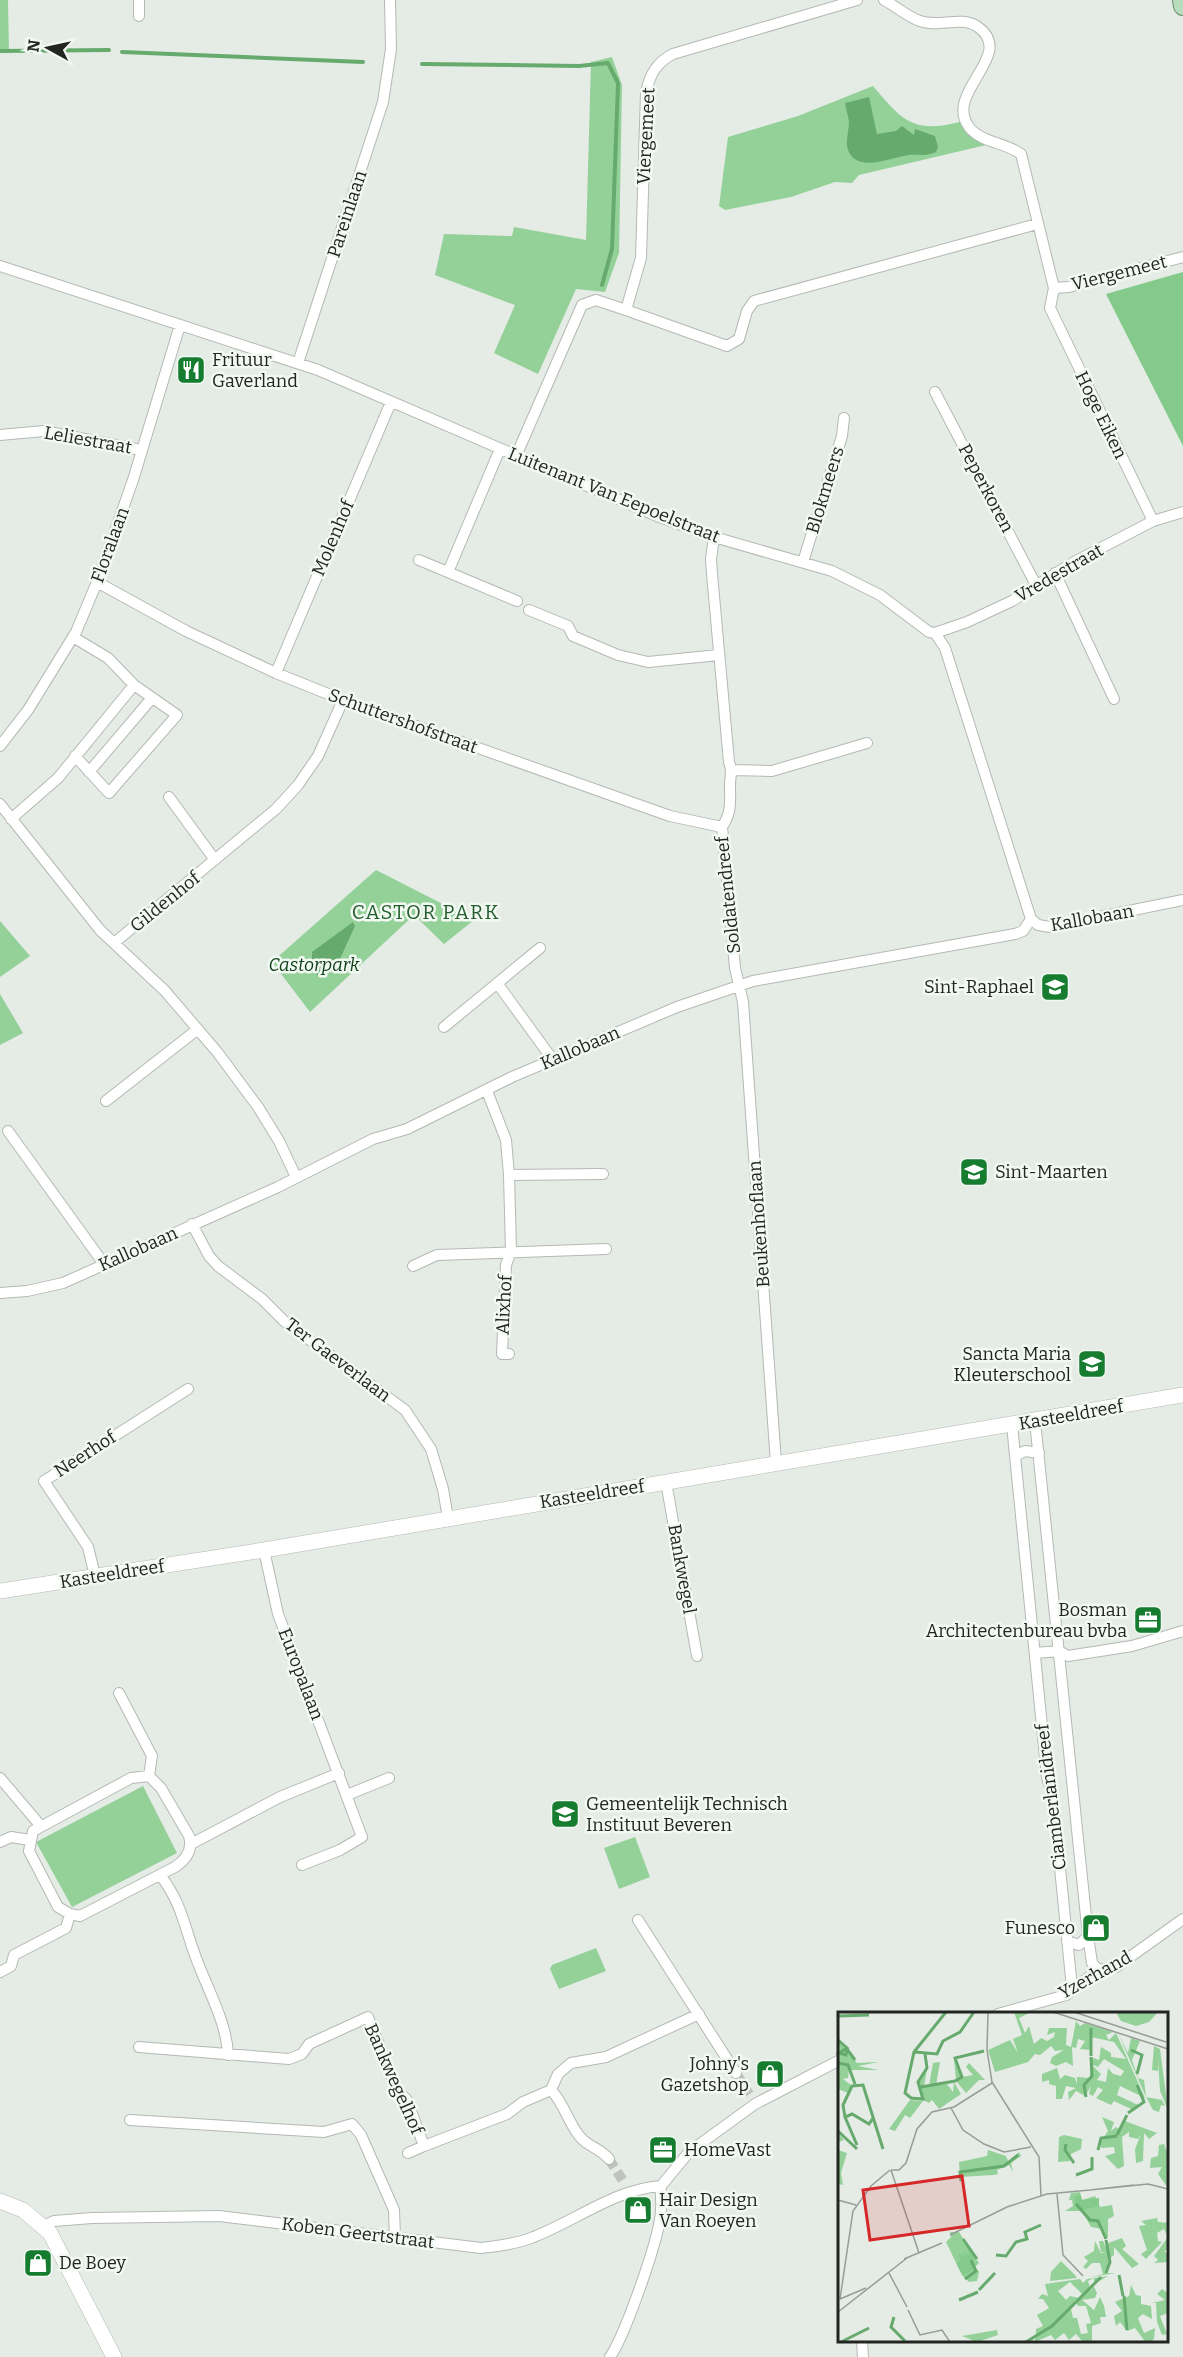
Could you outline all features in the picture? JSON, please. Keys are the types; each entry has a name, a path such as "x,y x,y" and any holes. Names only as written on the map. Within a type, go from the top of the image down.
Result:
{"main road":[{"path":"1182,0 1183,6"}],"street":[{"path":"139,0 140,16"},
{"name":"Pareinlaan","path":"298,363 383,102 390,64 390,0"},
{"name":"Viergemeet","path":"626,310 641,258 646,92 655,68 663,59 673,54 857,0"},
{"name":"Viergemeet","path":"884,0 921,22 959,21 980,28 987,41 989,54 985,67 967,90 963,114 968,125 976,134 1012,147 1021,154 1054,288 1050,309"},
{"path":"516,456 582,305 596,300 728,346 739,339 747,311 754,301 1037,224"},
{"name":"Viergemeet","path":"1054,288 1069,287 1183,257"},
{"name":"Luitenant Van Eepoelstraat","path":"0,266 298,363 657,516 714,537 803,562 858,583 880,595 929,632 935,633"},
{"name":"Hoge Eiken","path":"1050,309 1153,521"},
{"name":"Floralaan","path":"0,746 28,710 73,637 97,582 180,325"},
{"name":"Peperkoren","path":"935,392 1036,585"},
{"name":"Molenhof","path":"276,674 391,402"},
{"name":"Blokmeers","path":"803,562 842,436 844,418"},
{"name":"Leliestraat","path":"0,435 44,430 141,450"},
{"path":"448,572 500,449"},
{"name":"Vredestraat","path":"935,633 1003,605 1055,573 1153,521 1182,515"},
{"name":"Soldatendreef","path":"714,537 711,559 729,762 733,770 730,784 729,817 722,827 739,986"},
{"path":"419,560 517,601"},
{"path":"1055,573 1114,699"},
{"name":"Schuttershofstraat","path":"97,582 186,631 276,674 670,816 722,827"},
{"path":"529,609 568,626 573,636 618,655 648,662 719,655"},
{"path":"935,633 945,648 957,681 968,726 1031,919"},
{"path":"73,637 108,658 135,685 177,715 109,793 75,756"},
{"path":"11,819 42,795 135,685"},
{"path":"89,772 152,698"},
{"name":"Gildenhof","path":"114,943 276,809 298,785 318,756 343,700"},
{"path":"733,770 772,771 867,743"},
{"name":"Gildenhof","path":"169,797 215,860"},
{"path":"0,804 114,943 165,991 198,1029 258,1107 279,1141 296,1177"},
{"name":"Kallobaan","path":"0,1293 45,1288 104,1264 373,1140 407,1129 553,1060 677,1007 739,986 1023,932 1031,919 1038,925 1050,927 1183,900"},
{"path":"444,1027 540,948"},
{"path":"497,983 553,1060"},
{"name":"Beukenhoflaan","path":"739,986 744,1014 776,1463"},
{"path":"106,1101 198,1029"},
{"name":"Alixhof","path":"487,1091 506,1140 509,1175 511,1251 506,1265 502,1354 509,1354"},
{"path":"8,1131 104,1264"},
{"path":"509,1175 603,1174"},
{"name":"Ter Gaeverlaan","path":"192,1224 209,1257 218,1266 262,1299 284,1321 405,1410 431,1449 444,1489 448,1518"},
{"name":"Alixhof","path":"413,1266 437,1255 606,1249"},
{"name":"Neerhof","path":"95,1576 88,1547 44,1480 188,1389"},
{"name":"Kasteeldreef","path":"0,1591 264,1550 1183,1395"},
{"name":"Ciamberlanidreef","path":"1035,1421 1088,1936 1092,1963 1098,1970"},
{"name":"Ciamberlanidreef","path":"1012,1425 1047,1777 1053,1798 1072,1988"},
{"path":"1015,1456 1024,1451 1039,1453"},
{"name":"Bankwegel","path":"666,1482 697,1656"},
{"name":"Europalaan","path":"264,1550 278,1614 362,1837 340,1850 302,1865"},
{"path":"1035,1653 1059,1651 1068,1656 1132,1646 1183,1631"},
{"path":"119,1693 152,1756 149,1776"},
{"path":"149,1776 131,1778 40,1825 33,1831 29,1851 58,1907 70,1914 80,1916 182,1862 191,1844 280,1797 339,1773"},
{"path":"149,1776 161,1788 191,1844"},
{"path":"0,1778 40,1825"},
{"path":"347,1795 389,1778"},
{"path":"0,1842 11,1837 30,1840"},
{"path":"160,1875 185,1918 189,1941 226,2036 228,2055"},
{"path":"0,1972 11,1966 14,1955 66,1928 70,1914"},
{"name":"Yzerhand","path":"1003,2012 1066,1995 1072,1988 1098,1970 1116,1967 1183,1919"},
{"path":"638,1920 736,2073"},
{"path":"1067,1941 1079,1945 1088,1936"},
{"path":"609,2159 595,2146 582,2139 560,2098 551,2090 558,2074 571,2063 606,2057 699,2014"},
{"name":"Bankwegelhof","path":"139,2047 289,2058 302,2054 309,2044 368,2017 396,2090 407,2100 424,2146"},
{"path":"610,2357 627,2320 650,2254 662,2210 661,2186 689,2152 753,2100 838,2061"},
{"name":"Bankwegelhof","path":"408,2153 507,2114 523,2102 551,2090"},
{"path":"130,2120 324,2132 352,2124 361,2135 394,2210 395,2237"},
{"name":"Koben Geertstraat","path":"44,2226 54,2221 92,2218 219,2216 481,2248 532,2238 627,2188 661,2186"},
{"path":"0,2201 23,2210 44,2226 114,2357"},
{"path":"862,2342 863,2357"}],"green space":[{"path":"0,0 8,0 9,52 0,52"},
{"path":"612,57 622,85 619,253 605,292 576,289 538,374 494,353 515,305 435,275 444,234 512,236 514,227 586,240 591,62"},
{"path":"873,86 892,108 909,121 930,126 960,122 986,145 859,175 852,183 835,182 791,197 725,210 719,206 728,137 798,116"},
{"name":"Castorpark","path":"376,870 474,920 444,944 414,915 310,1012 272,962"},
{"path":"0,921 30,956 0,977"},
{"path":"0,994 23,1033 0,1045"},
{"path":"143,1786 177,1853 72,1907 36,1842"},
{"path":"635,1837 650,1877 619,1889 604,1848"},
{"path":"596,1948 606,1971 559,1989 550,1969 552,1965"}],"shaded area":[{"path":"869,97 877,134 896,131 902,126 914,135 915,129 935,136 938,147 936,152 867,163 853,157 847,147 849,122 845,103"},
{"path":"1183,272 1183,446 1106,294"},
{"path":"353,922 355,926 339,961 320,977 312,971 312,952"}],"waterway":[{"path":"0,51 109,50"},
{"path":"122,52 363,62"},
{"path":"422,64 579,66 608,63 618,83 612,249 602,285"}],"tunnel":[{"path":"736,2073 750,2096"},
{"path":"609,2159 625,2184"}],"place":[{"name":"Frituur Gaverland","path":"191,370"},
{"name":"Sint-Raphael","path":"1055,987"},
{"name":"Sint-Maarten","path":"974,1172"},
{"name":"Sancta Maria Kleuterschool","path":"1092,1364"},
{"name":"Bosman Architectenbureau bvba","path":"1148,1620"},
{"name":"Gemeentelijk Technisch Instituut Beveren","path":"565,1814"},
{"name":"Funesco","path":"1096,1928"},
{"name":"Johny's Gazetshop","path":"770,2074"},
{"name":"HomeVast","path":"663,2150"},
{"name":"Hair Design Van Roeyen","path":"638,2210"},
{"name":"De Boey","path":"38,2263"}],"district":[{"name":"CASTOR PARK","path":"426,912"}]}
